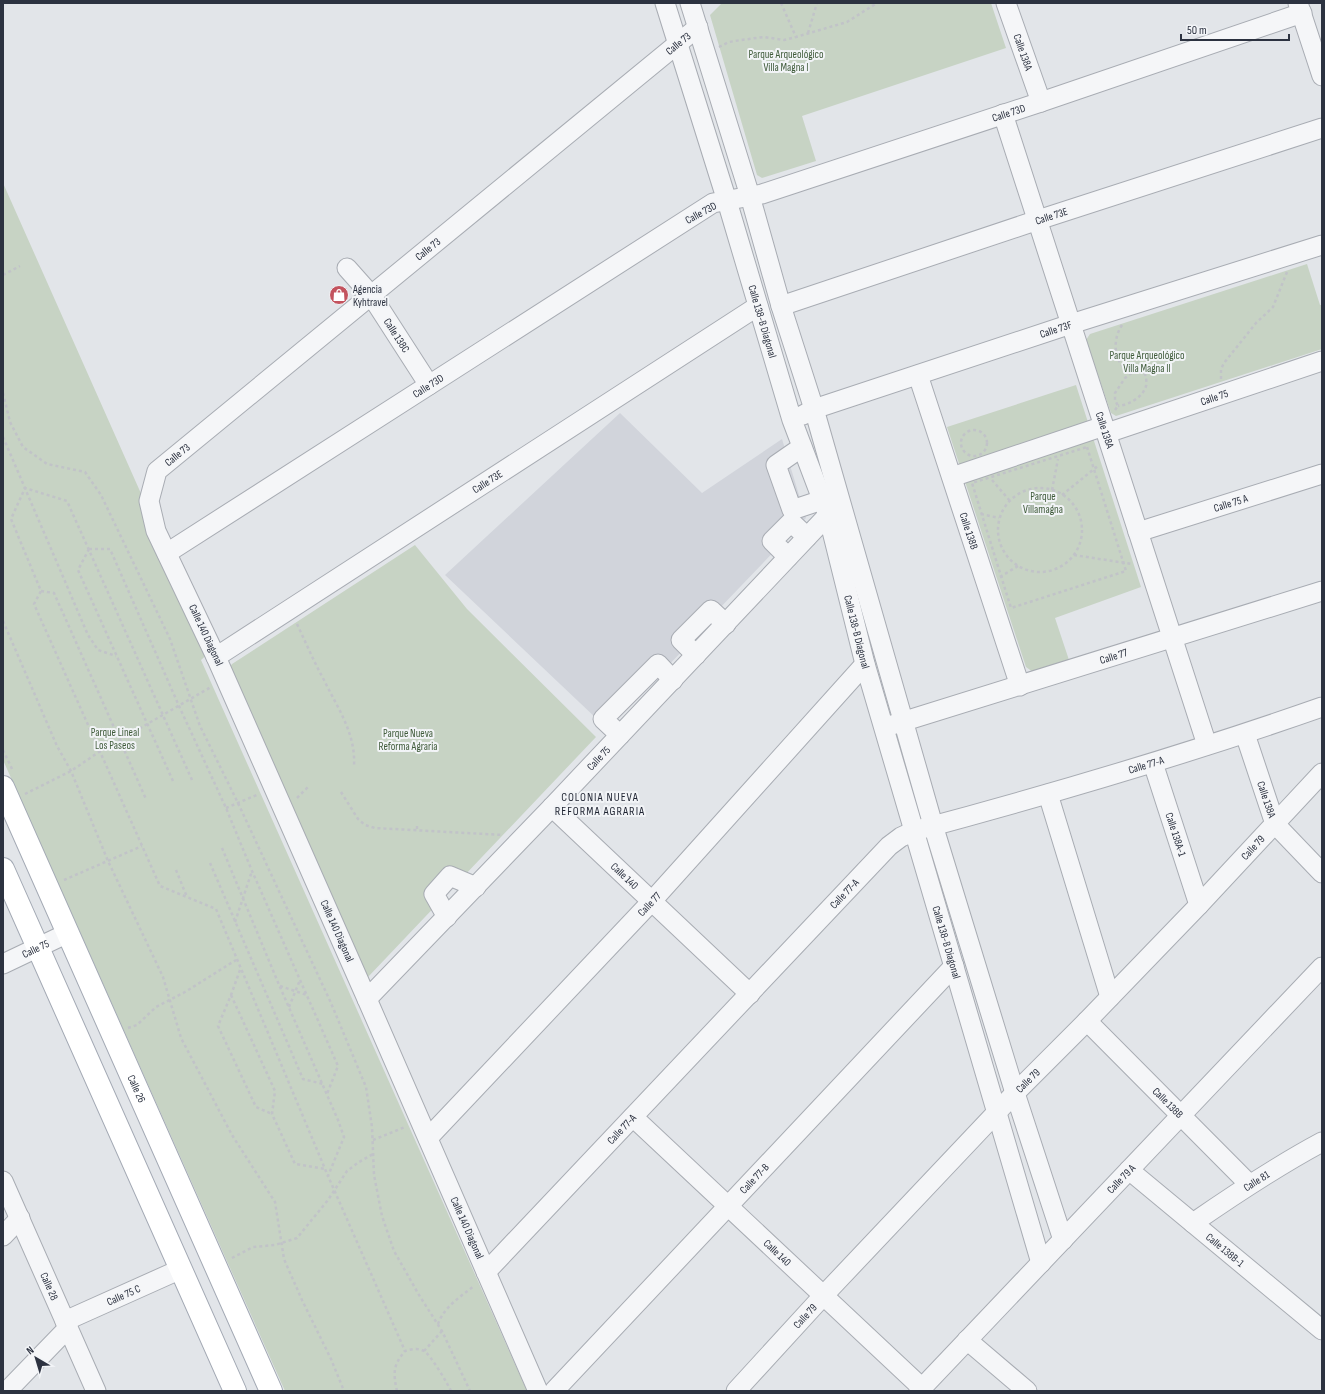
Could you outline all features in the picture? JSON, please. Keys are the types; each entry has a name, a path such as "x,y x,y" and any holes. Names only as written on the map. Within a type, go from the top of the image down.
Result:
{"main road":[{"name":"Calle 26","path":"3,787 271,1391"},
{"path":"6,882 38,948 236,1391"}],"street":[{"name":"Calle 138-B Diagonal","path":"665,3 727,200 792,420 825,508 864,664 1041,1263"},
{"name":"Calle 138-B Diagonal","path":"690,3 750,196 781,306 814,409 933,826 1015,1093 1063,1240"},
{"name":"Calle 138A","path":"1006,3 1041,102"},
{"name":"Calle 73D","path":"167,553 714,203 762,194 1041,102 1300,8"},
{"path":"1300,8 1322,76"},
{"name":"Calle 73","path":"157,471 698,28"},
{"name":"Calle 138A","path":"1003,114 1071,324 1107,425 1138,532 1207,745"},
{"name":"Calle 73E","path":"781,306 1038,220 1322,128"},
{"name":"Calle 73F","path":"792,420 814,409 1071,324 1322,245"},
{"name":"Calle 138C","path":"347,268 371,295 429,385"},
{"name":"Calle 73E","path":"216,657 758,306"},
{"name":"Calle 75","path":"952,478 1061,448 1107,425 1322,361"},
{"name":"Calle 138B","path":"918,375 1020,686"},
{"path":"802,447 776,465 792,510 825,508"},
{"name":"Calle 140 Diagonal","path":"157,471 149,501 156,531 226,679 428,1138 482,1278 538,1391"},
{"name":"Calle 75 A","path":"1138,532 1322,474"},
{"name":"Calle 75","path":"367,999 476,887 788,558 807,537 825,508"},
{"name":"Calle 77","path":"884,728 1322,591"},
{"name":"Calle 77","path":"428,1138 652,901 864,664"},
{"name":"Calle 77-A","path":"482,1278 889,846 900,837 914,831 1153,763 1245,734 1322,707"},
{"name":"Calle 138A","path":"1245,734 1275,824 1322,873"},
{"name":"Calle 138A-1","path":"1153,763 1199,905"},
{"name":"Calle 79","path":"736,1391 823,1296 996,1113 1199,905 1322,774"},
{"path":"1048,794 1110,997"},
{"name":"Calle 140","path":"552,807 750,994"},
{"path":"447,917 434,894 450,876 476,887"},
{"name":"Calle 75","path":"3,964 68,933"},
{"name":"Calle 77-B","path":"554,1391 954,966"},
{"name":"Calle 79 A","path":"920,1390 1322,967"},
{"name":"Calle 138B","path":"1087,1021 1249,1184"},
{"name":"Calle 140","path":"633,1117 823,1296 920,1390"},
{"name":"Calle 81","path":"1193,1223 1249,1184 1322,1142"},
{"name":"Calle 138B-1","path":"1129,1170 1322,1330"},
{"name":"Calle 28","path":"3,1181 96,1391"},
{"path":"3,1236 20,1218"},
{"name":"Calle 75 C","path":"7,1391 67,1324 181,1269"},
{"path":"967,1340 1027,1391"}],"path":[{"path":"781,3 796,37"},
{"path":"808,33 817,3"},
{"path":"717,48 729,42 741,40 764,37 784,40 796,37 847,22 877,3"},
{"path":"1222,383 1220,377 1221,369 1256,323 1273,307 1285,280 1289,265"},
{"path":"3,275 20,266"},
{"path":"1126,321 1117,334 1116,348 1121,364 1125,370 1131,373"},
{"path":"1142,370 1146,376 1146,386 1140,396 1125,405 1118,406 1115,400 1115,393 1125,378 1133,372 1142,370"},
{"path":"3,393 10,422 23,447 47,464 85,472 101,495 170,639 200,726 238,803 331,1003 366,1086 372,1127 374,1175 382,1216 394,1251 419,1295 442,1331 470,1391"},
{"path":"1107,425 1118,406"},
{"path":"973,430 978,430 982,432 986,440 986,448 980,454 971,456 962,448 961,440 966,433 973,430"},
{"path":"3,437 88,635 98,650 116,656"},
{"path":"1087,447 1094,469 1126,571 1011,608 972,483 1061,448 1087,447"},
{"path":"1052,490 1061,448"},
{"path":"1062,495 1104,462"},
{"path":"25,488 67,501 192,780"},
{"path":"25,488 11,519 41,591"},
{"path":"1042,488 1052,490 1062,495 1068,498 1077,509 1082,523 1082,537 1077,551 1068,562 1056,569 1043,572 1029,571 1018,566 1007,557 1000,545 998,532 999,518 1005,506 1015,496 1028,490 1042,488"},
{"path":"977,513 999,518"},
{"path":"89,549 78,570 173,781"},
{"path":"89,549 110,549 179,706 226,808 252,871 338,1066 327,1094"},
{"path":"1073,555 1137,565"},
{"path":"995,580 1018,566"},
{"path":"41,591 54,593 146,799"},
{"path":"41,591 34,604 160,886 216,909 236,960 325,1169 405,1351"},
{"path":"295,620 348,727 355,755 354,767"},
{"path":"3,621 57,746 71,771 108,861 163,977 181,1038 232,1135 275,1202 284,1259 331,1359 344,1391"},
{"path":"23,796 71,771 147,723 226,679"},
{"path":"226,808 274,787"},
{"path":"294,801 308,787"},
{"path":"341,792 358,818 365,825 375,828 506,835"},
{"path":"61,881 142,846"},
{"path":"222,848 323,1084 344,1137 328,1176"},
{"path":"210,863 303,1079 323,1084"},
{"path":"176,870 188,898"},
{"path":"235,922 252,871"},
{"path":"112,1034 137,1025 156,1007 222,970 236,960"},
{"path":"241,969 218,1026 256,1107 272,1114"},
{"path":"289,1007 300,980"},
{"path":"280,986 307,995"},
{"path":"231,995 275,1091 272,1114 295,1164 325,1169"},
{"path":"373,1140 405,1127"},
{"path":"230,1259 253,1246 281,1243 297,1238 347,1171 373,1154"},
{"path":"438,1324 441,1315 482,1278"},
{"path":"424,1351 442,1331"},
{"path":"397,1391 395,1381 397,1360 405,1351 413,1349 424,1351 436,1366 451,1391"}],"shaded area":[{"path":"620,413 702,493 782,439 806,518 717,611 665,669 598,720 445,575"}],"green space":[{"name":"Parque Arqueológico Villa Magna I","path":"722,3 991,3 1006,48 802,116 816,161 762,178 757,175 710,15"},
{"name":"Parque Lineal Los Paseos","path":"3,183 211,651 201,660 527,1391 285,1391 3,760"},
{"name":"Parque Arqueológico Villa Magna II","path":"1307,264 1320,305 1322,305 1322,349 1116,416 1111,413 1086,340 1090,334"},
{"name":"Parque Villamagna","path":"1076,385 1141,587 1055,618 1069,660 1033,672 1026,667 947,427"},
{"name":"Parque Nueva Reforma Agraria","path":"415,545 467,609 596,737 368,977 230,667 232,664"}],"place":[{"name":"Agencia Kyhtravel","path":"339,295"}],"district":[{"name":"COLONIA NUEVA REFORMA AGRARIA","path":"600,804"}]}
